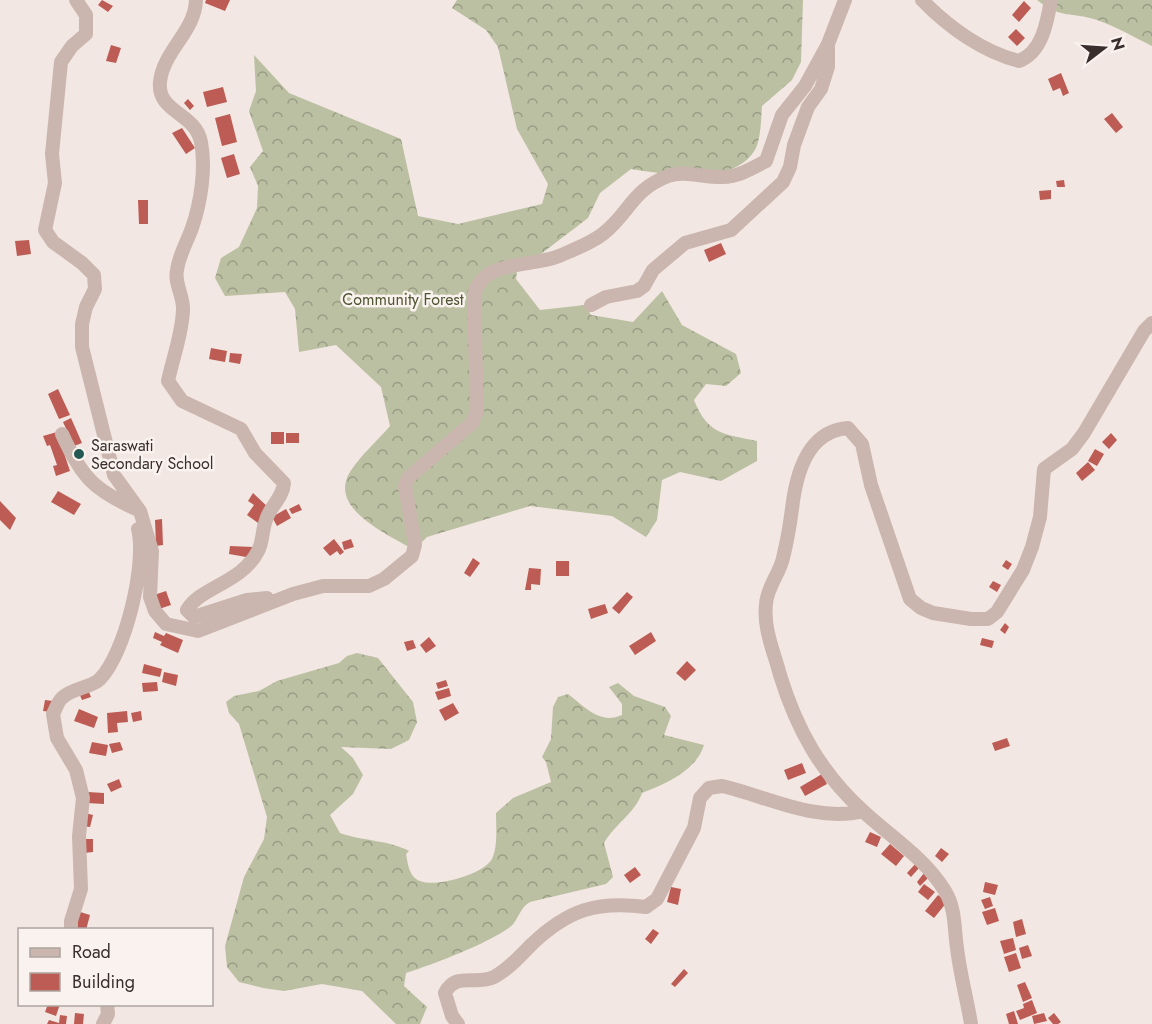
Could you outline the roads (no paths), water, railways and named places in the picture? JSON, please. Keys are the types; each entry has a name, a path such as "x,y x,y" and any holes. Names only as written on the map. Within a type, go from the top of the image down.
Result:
{"street":[{"path":"76,0 86,15 86,34 72,46 61,62 52,154 55,183 45,230 53,242 82,263 94,276 95,290 82,324 82,347 114,475 136,509 152,551 150,597 155,611 166,624 198,630 323,586 369,586 384,579 412,556 415,545 405,486 408,478 472,423 477,411 474,296 476,283 487,273 500,268 538,263 597,238 614,223 630,201 654,182 672,174 725,178 742,173 766,161 782,115 805,86 828,44 845,0"},
{"path":"196,0 189,27 164,64 160,82 160,94 166,105 184,116 194,126 201,141 203,172 193,225 176,274 184,306 182,330 168,381 182,401 242,429 255,453 284,483 283,492 266,519 259,550 252,561 239,575 194,601 187,610 194,617 247,600 278,600"},
{"path":"922,0 937,16 985,48 1019,61 1031,56 1040,42 1051,0"},
{"path":"591,305 606,297 637,291 644,286 653,270 685,243 731,230 783,182 790,167 794,145 808,107 821,89 828,67 828,44"},
{"path":"971,1024 956,947 956,924 946,892 904,846 863,811 825,769 802,736 790,708 768,633 765,604 783,558 794,485 806,458 819,437 835,429 848,428 862,444 871,485 910,599 921,608 933,613 980,620 988,619 997,612 1023,570 1032,547 1040,517 1044,470 1072,449 1078,441 1100,409 1144,331 1152,323"},
{"path":"62,434 77,467 100,491 136,509"},
{"path":"71,928 81,889 79,836 83,798 76,770 57,738 53,714 63,698 98,681 116,659 132,607 142,552 136,509"},
{"path":"458,1024 452,1016 445,993 449,984 458,980 488,980 504,971 549,927 575,911 623,904 646,907 657,899 694,828 700,798 709,788 722,786 808,810 846,816 863,811"},
{"path":"103,1024 108,1014 107,1006"}],"place":[{"name":"Saraswati Secondary School","path":"79,454"}],"park label":[{"name":"Community Forest","path":"403,299"}]}
